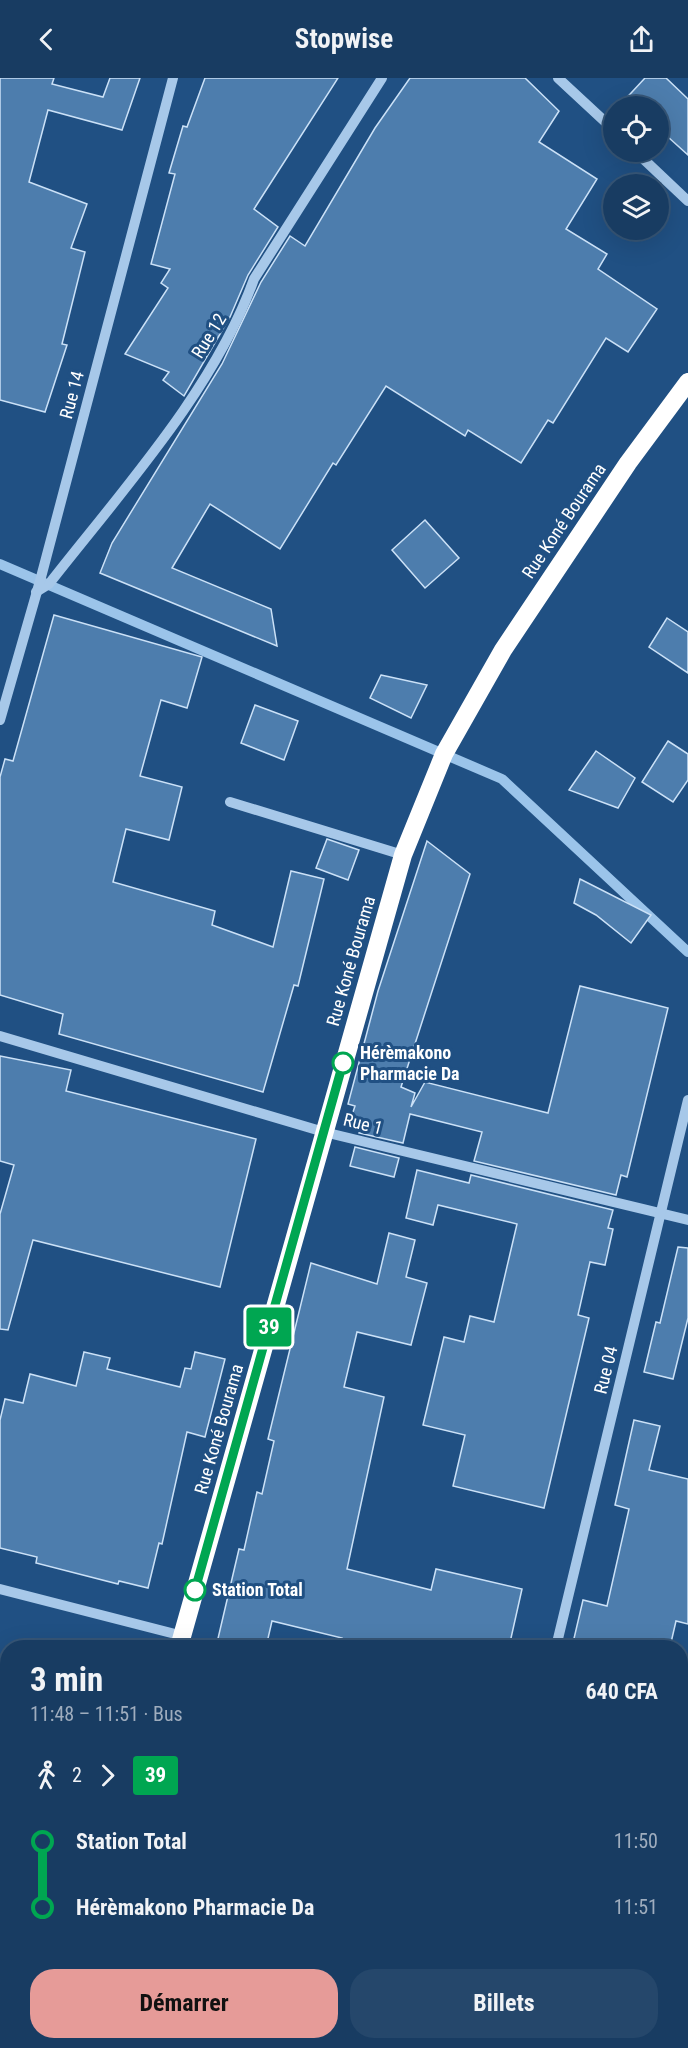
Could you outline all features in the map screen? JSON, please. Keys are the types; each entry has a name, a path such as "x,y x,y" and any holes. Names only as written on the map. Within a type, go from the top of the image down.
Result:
{"highway":[{"name":"Rue Koné Bourama","path":"182,1640 403,855 444,754 503,650 628,463 688,382"}],"street":[{"name":"Rue 14","path":"0,720 173,78"},
{"name":"Rue 12","path":"36,592 49,584 176,421 241,316 254,279 382,78"},
{"path":"558,78 603,120"},
{"path":"647,162 688,201"},
{"path":"230,802 403,855"},
{"name":"Rue 1","path":"0,1036 324,1132 688,1220"},
{"name":"Rue 04","path":"557,1640 688,1100"},
{"path":"0,1589 174,1640"}],"building":[{"path":"0,78 54,78 52,84 103,97 110,78 140,78 122,130 48,110 29,182 87,204 71,248 85,252 62,344 67,345 45,412 0,400"},
{"path":"205,78 338,78 254,209 278,227 248,275 230,317 184,396 163,380 169,372 125,354 168,288 161,283 170,269 151,264 175,174 169,173 183,126 187,127"},
{"path":"410,78 525,78 559,111 539,142 597,179 566,229 607,254 598,269 657,309 628,352 606,338 553,423 548,420 521,463 468,430 465,436 386,386 336,465 333,463 280,549 210,504 172,568 271,609 277,646 100,573 112,543 222,364 261,282 290,236 305,246 375,128"},
{"path":"645,78 666,78 688,99 688,155 669,138 669,96 628,96"},
{"path":"425,520 459,558 425,588 392,550"},
{"path":"54,615 202,657 187,708 161,700 140,776 182,787 169,840 126,829 113,882 215,911 212,925 273,947 291,871 324,879 298,986 294,985 263,1092 59,1034 63,1014 0,995 0,777 5,759 13,761"},
{"path":"667,618 688,632 688,673 649,647"},
{"path":"381,675 427,685 411,718 370,698"},
{"path":"255,705 298,721 284,760 241,743"},
{"path":"668,741 688,754 688,780 673,802 642,782"},
{"path":"596,751 635,778 618,808 569,790"},
{"path":"327,839 359,850 348,880 316,868"},
{"path":"427,841 470,874 401,1087 415,1093 411,1107 425,1082 548,1113 580,986 668,1008 627,1177 621,1175 616,1195 474,1161 482,1132 410,1114 403,1143 359,1133 362,1121 351,1118 355,1106 348,1104 378,991"},
{"path":"580,879 651,915 631,943 596,915 574,903"},
{"path":"0,1056 71,1070 66,1091 256,1139 220,1287 33,1240 8,1330 0,1329 0,1214 14,1165 0,1161"},
{"path":"355,1147 399,1158 394,1177 350,1166"},
{"path":"417,1170 469,1183 471,1175 613,1210 608,1228 613,1229 605,1265 590,1262 578,1315 589,1318 544,1508 453,1486 465,1435 423,1425 444,1337 464,1342 470,1316 494,1322 517,1224 438,1205 433,1225 406,1218"},
{"path":"389,1233 415,1240 406,1277 427,1283 411,1345 357,1332 344,1387 384,1397 347,1569 431,1590 436,1569 522,1589 511,1640 341,1640 342,1638 272,1621 268,1640 218,1640 239,1549 244,1550 257,1492 262,1494 274,1441 268,1439 311,1263 377,1284"},
{"path":"678,1247 688,1248 688,1318 673,1379 644,1372 656,1322 660,1323"},
{"path":"84,1352 110,1358 107,1369 180,1387 185,1368 191,1369 195,1352 225,1359 205,1437 187,1432 162,1544 159,1543 148,1588 119,1581 118,1584 36,1563 37,1557 0,1548 0,1420 5,1399 23,1403 30,1374 76,1386"},
{"path":"634,1420 660,1426 649,1470 688,1479 688,1624 676,1621 672,1640 574,1640 583,1600 607,1606 629,1509 615,1505"}],"waterway":[{"path":"0,564 502,779 688,952"}],"bus line":[{"name":"39","path":"195,1590 343,1063"}],"place":[{"name":"Hérèmakono Pharmacie Da","path":"343,1063"},
{"name":"Station Total","path":"195,1590"}]}
